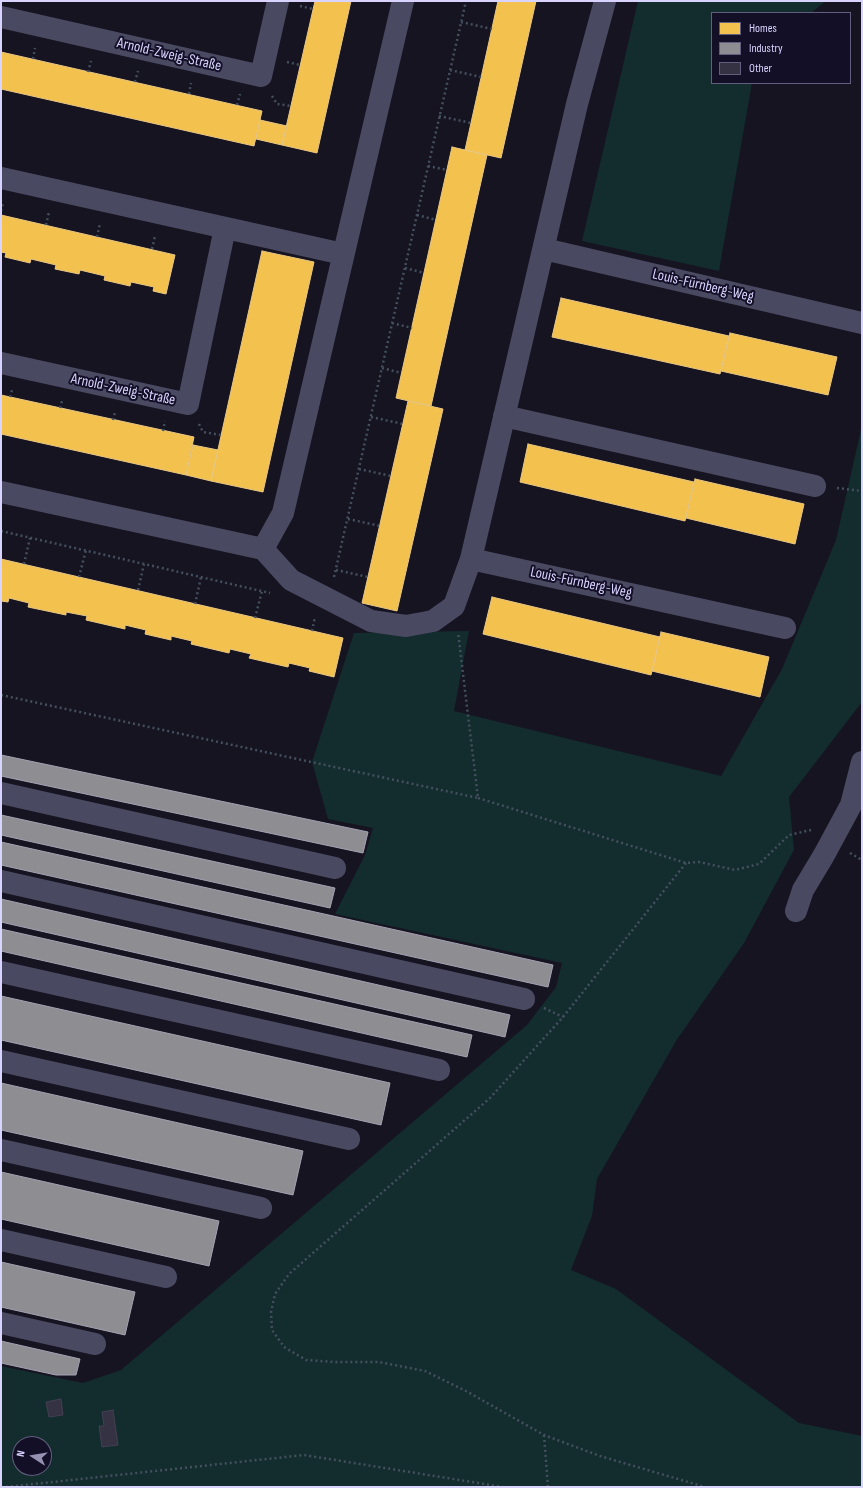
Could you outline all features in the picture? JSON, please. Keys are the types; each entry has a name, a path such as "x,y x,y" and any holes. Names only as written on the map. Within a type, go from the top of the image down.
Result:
{"street":[{"name":"Arnold-Zweig-Straße","path":"1,17 261,76 278,1"},
{"path":"264,550 283,513 403,1"},
{"path":"1,492 264,550 291,580 371,621 406,626 433,621 454,606 471,559 577,104 605,1"},
{"path":"1,178 343,254"},
{"name":"Arnold-Zweig-Straße","path":"1,363 188,404 225,228"},
{"name":"Louis-Fürnberg-Weg","path":"544,249 862,324"},
{"path":"504,416 816,486"},
{"name":"Louis-Fürnberg-Weg","path":"471,559 784,628"},
{"path":"796,911 803,890 851,805 862,762"},
{"path":"1,793 335,868"},
{"path":"1,881 524,999"},
{"path":"1,972 439,1070"},
{"path":"1,1061 349,1139"},
{"path":"1,1150 261,1208"},
{"path":"1,1240 166,1277"},
{"path":"1,1323 95,1344"}],"path":[{"path":"329,600 466,1"},
{"path":"461,22 492,29"},
{"path":"450,70 481,78"},
{"path":"439,116 471,123"},
{"path":"428,166 447,170"},
{"path":"417,215 436,220"},
{"path":"405,268 424,273"},
{"path":"392,323 412,328"},
{"path":"382,368 402,373"},
{"path":"371,417 403,424"},
{"path":"359,469 391,476"},
{"path":"348,519 380,526"},
{"path":"1,531 276,594"},
{"path":"24,564 30,538"},
{"path":"80,577 86,550"},
{"path":"138,590 144,564"},
{"path":"336,570 368,577"},
{"path":"195,604 201,577"},
{"path":"256,618 262,591"},
{"path":"454,606 478,798"},
{"path":"1,696 478,798 686,863 699,862 735,870 759,864 789,835 810,830 862,860"},
{"path":"686,863 563,1018 490,1098 289,1274 275,1294 271,1312 272,1330 284,1348 306,1360 335,1362 380,1362 425,1371 466,1391 544,1435 600,1456 705,1487"},
{"path":"544,1435 548,1487"},
{"path":"6,1487 304,1455 503,1487"}],"green space":[{"path":"638,1 826,1 812,12 711,12 711,84 752,84 719,271 582,241"},
{"path":"862,425 862,702 789,797 794,850 744,943 676,1041 597,1179 592,1216 571,1270 616,1289 799,1423 862,1436 862,1487 1,1487 1,1366 83,1383 121,1370 527,1025 556,987 562,963 335,914 365,855 373,828 328,819 312,762 354,633 469,631 454,711 721,776 782,669 836,540"}],"building: Homes":[{"path":"315,1 351,1 317,153 282,145"},
{"path":"498,1 536,1 501,158 465,150"},
{"path":"1,52 262,111 254,146 1,89"},
{"path":"260,120 287,126 282,145 256,139"},
{"path":"452,147 487,155 431,406 396,398"},
{"path":"1,215 175,255 166,294 153,291 154,287 131,282 130,286 104,280 105,276 80,270 79,274 55,269 56,265 31,259 30,263 5,257 6,253 1,252"},
{"path":"262,251 314,262 263,492 211,481"},
{"path":"561,298 729,336 720,374 552,337"},
{"path":"730,333 837,357 828,395 721,371"},
{"path":"1,395 194,437 186,475 1,434"},
{"path":"408,401 443,409 397,611 362,603"},
{"path":"528,444 694,482 685,521 520,482"},
{"path":"193,445 218,450 211,481 186,475"},
{"path":"695,479 804,504 795,544 686,518"},
{"path":"1,559 343,638 334,677 309,671 310,668 289,663 288,667 249,658 251,654 230,649 229,653 191,644 192,641 171,636 171,640 145,634 146,630 125,625 125,629 86,620 87,616 66,612 66,615 28,607 29,603 9,598 8,602 1,601"},
{"path":"492,597 660,637 651,675 483,634"},
{"path":"661,632 769,657 760,697 652,671"}],"building: Industry":[{"path":"1,755 368,832 363,853 1,776"},
{"path":"1,815 335,888 330,908 1,835"},
{"path":"1,842 553,965 548,987 1,865"},
{"path":"1,899 510,1015 505,1037 1,922"},
{"path":"1,929 472,1035 467,1057 1,951"},
{"path":"1,996 390,1083 381,1125 1,1040"},
{"path":"1,1083 303,1151 293,1195 1,1130"},
{"path":"1,1172 219,1221 209,1266 1,1219"},
{"path":"1,1262 135,1292 125,1335 1,1307"},
{"path":"1,1341 80,1359 76,1375 56,1375 1,1363"}],"building: Other":[{"path":"61,1399 63,1415 49,1417 46,1402"},
{"path":"113,1410 118,1445 102,1447 99,1426 104,1426 102,1412"}]}
